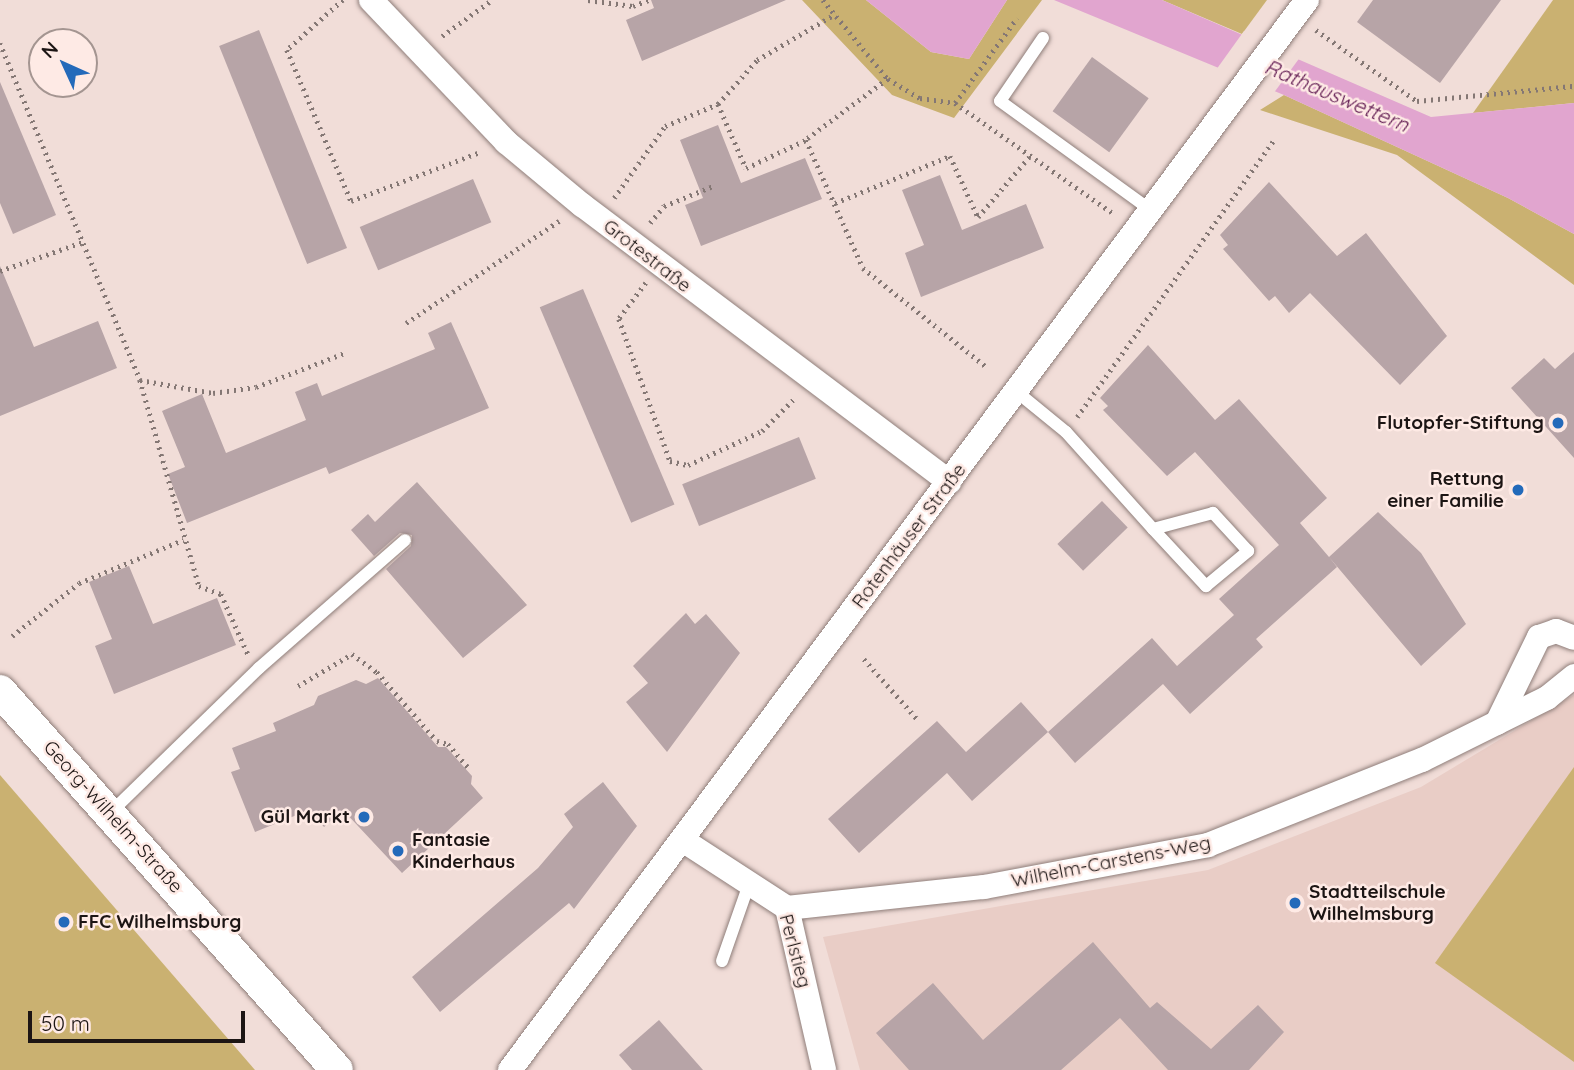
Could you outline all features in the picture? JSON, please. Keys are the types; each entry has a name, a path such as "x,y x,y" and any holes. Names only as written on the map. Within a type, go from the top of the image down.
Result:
{"street":[{"name":"Grotestraße","path":"371,0 506,142 632,246 948,482"},
{"name":"Rotenhäuser Straße","path":"510,1070 684,841 1302,7"},
{"path":"1497,723 1539,636 1556,631 1574,638"},
{"name":"Wilhelm-Carstens-Weg","path":"787,908 984,887 1208,845 1422,761 1548,698 1574,676"},
{"name":"Georg-Wilhelm-Straße","path":"0,691 337,1070"},
{"name":"Perlstieg","path":"684,841 787,908 824,1070"}],"lane":[{"path":"1044,38 1000,101 1145,221"},
{"path":"1017,392 1066,432 1153,529 1206,586 1248,551 1213,513 1153,529"},
{"path":"110,813 259,668 405,540"},
{"path":"723,961 750,884"}],"path":[{"path":"343,0 287,50 351,201 506,142"},
{"path":"419,52 492,0"},
{"path":"588,0 634,6 649,0"},
{"path":"823,0 888,79 920,98 955,103 1029,157 1145,221"},
{"path":"1302,7 1416,102 1574,86"},
{"path":"406,323 582,205 613,200 665,127 718,104 757,60 835,15"},
{"path":"955,103 1017,18"},
{"path":"0,43 140,380 183,540 200,586 221,594 245,650 259,668"},
{"path":"718,104 746,168 806,140 888,79"},
{"path":"1066,432 1275,138"},
{"path":"806,140 863,268 988,368"},
{"path":"835,203 950,156 978,217 1029,157"},
{"path":"632,246 664,206 713,186"},
{"path":"0,271 83,242"},
{"path":"659,266 619,319 670,461 688,466 762,431 812,380"},
{"path":"140,380 213,393 256,387 347,352"},
{"path":"12,636 79,583 183,540"},
{"path":"299,686 352,654 377,671 437,741 448,744 470,768"},
{"path":"863,659 919,721"}],"shaded area":[{"path":"802,0 866,0 931,52 969,59 1007,0 1042,0 954,118 892,95"},
{"path":"1162,0 1267,0 1242,34"},
{"path":"1553,0 1574,0 1574,103 1473,113"},
{"path":"1284,95 1508,198 1574,234 1574,285 1397,155 1260,110"},
{"name":"Stadtteilschule Wilhelmsburg","path":"1574,695 1574,1070 860,1070 823,937 1208,870 1421,787"},
{"path":"1574,767 1574,1062 1435,963"},
{"name":"FFC Wilhelmsburg","path":"0,775 255,1070 0,1070"}],"water":[{"path":"866,0 1007,0 969,59 931,52"},
{"name":"Rathauswettern","path":"1054,0 1162,0 1431,117 1574,103 1574,234 1508,198 1284,95"}],"pier":[{"path":"1244,31 1301,56 1273,94 1216,70"}],"building":[{"path":"651,0 786,0 642,61 626,20 654,8"},
{"path":"1373,0 1501,0 1440,83 1357,22"},
{"path":"259,30 347,248 307,264 219,46"},
{"path":"1092,57 1149,98 1109,152 1053,111"},
{"path":"0,82 56,215 13,234 0,203"},
{"path":"718,125 741,183 805,158 822,199 701,246 685,205 703,198 680,140"},
{"path":"940,175 962,230 1026,204 1044,248 921,297 905,253 924,245 902,190"},
{"path":"473,179 491,222 378,270 360,227"},
{"path":"1269,182 1337,256 1366,233 1447,336 1400,385 1310,293 1289,313 1275,296 1269,301 1223,249 1228,245 1220,235"},
{"path":"0,266 34,347 98,321 117,368 0,416"},
{"path":"583,289 674,504 631,523 540,307"},
{"path":"451,322 489,408 329,474 326,467 187,523 168,474 185,467 162,411 202,394 226,453 306,420 295,392 317,383 322,396 435,349 428,333"},
{"path":"1148,345 1215,420 1239,399 1327,498 1300,523 1337,567 1256,639 1263,647 1190,714 1163,684 1075,763 1048,732 1152,638 1177,666 1234,615 1219,599 1279,545 1195,452 1167,476 1103,410 1108,406 1100,398"},
{"name":"Flutopfer-Stiftung","path":"1574,352 1574,458 1511,388 1544,358 1555,369"},
{"path":"799,437 816,479 699,526 682,484"},
{"path":"417,482 527,605 463,658 386,569 411,546 412,535 400,533 374,556 351,530 368,514 375,522"},
{"path":"1102,501 1128,528 1083,571 1057,544"},
{"path":"1378,512 1421,553 1466,624 1421,666 1329,557"},
{"path":"129,566 153,624 217,598 236,645 114,694 95,646 112,639 89,582"},
{"path":"686,613 695,624 706,614 740,653 667,752 626,702 648,683 633,666"},
{"path":"378,678 438,747 446,747 472,776 471,784 483,798 402,873 343,810 324,827 309,810 255,832 231,772 240,769 232,748 276,731 273,723 314,705 318,696 356,680 366,684"},
{"path":"1021,702 1048,732 972,801 947,773 859,853 828,819 937,721 966,752"},
{"path":"603,782 637,826 574,909 569,903 440,1012 412,977 538,868 573,827 564,814"},
{"path":"1093,942 1150,1008 1157,1002 1211,1049 1258,1005 1284,1032 1249,1070 1168,1070 1120,1018 1061,1070 909,1070 876,1033 933,983 983,1040"},
{"path":"659,1020 703,1070 632,1070 619,1055"}],"place":[{"name":"Flutopfer-Stiftung","path":"1558,423"},
{"name":"Rettung einer Familie","path":"1518,490"},
{"name":"Gül Markt","path":"364,817"},
{"name":"Fantasie Kinderhaus","path":"398,851"},
{"name":"Stadtteilschule Wilhelmsburg","path":"1295,903"},
{"name":"FFC Wilhelmsburg","path":"64,922"}]}
